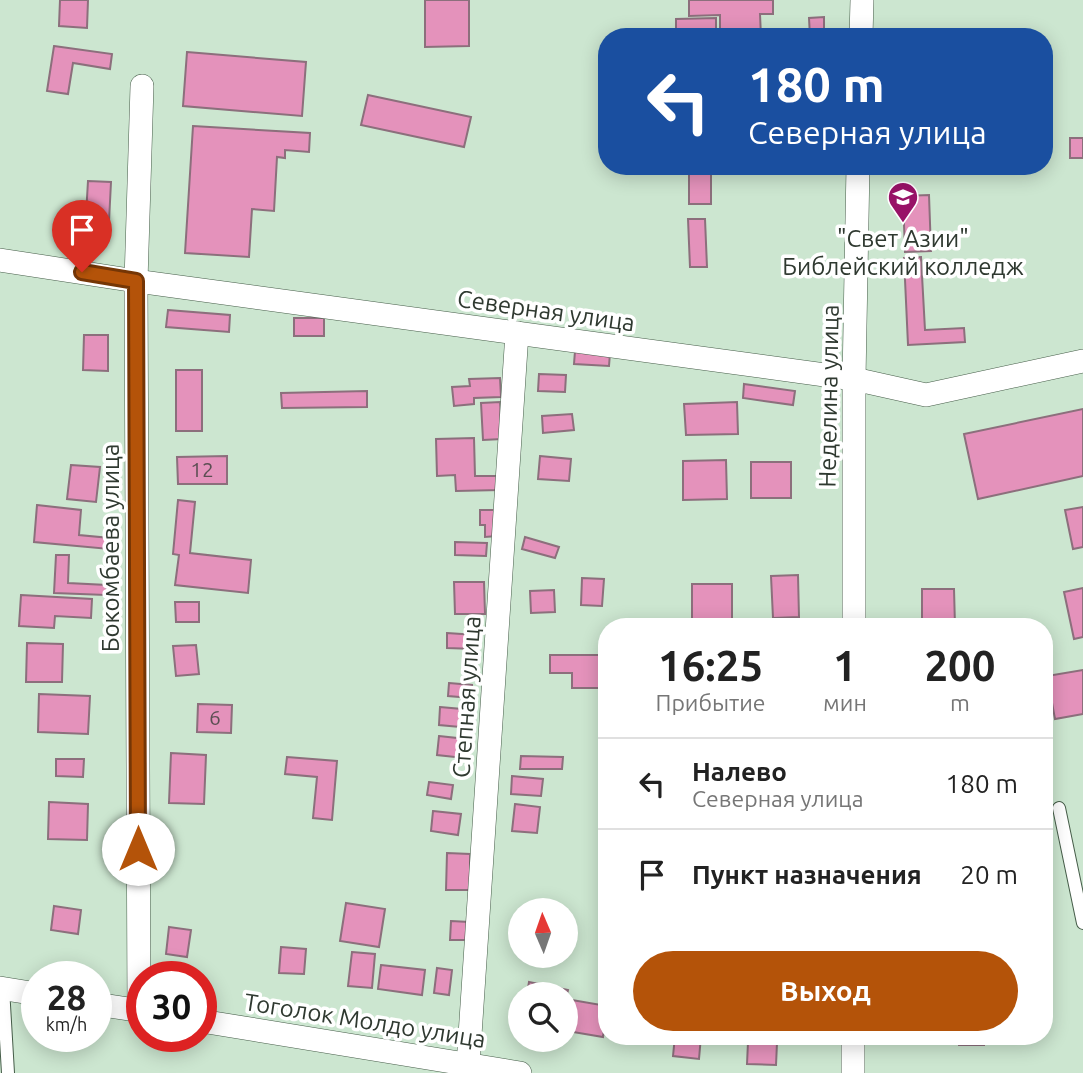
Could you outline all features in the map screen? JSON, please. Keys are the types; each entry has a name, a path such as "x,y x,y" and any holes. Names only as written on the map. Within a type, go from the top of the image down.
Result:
{"street":[{"path":"861,28 862,0"},
{"name":"Бокомбаева улица","path":"141,961 136,281 142,86"},
{"name":"Неделина улица","path":"854,618 854,379 859,175"},
{"name":"Северная улица","path":"0,260 854,379 926,395 1083,361"},
{"name":"Степная улица","path":"468,1065 517,334"},
{"path":"2,988 21,991"},
{"name":"Тоголок Молдо улица","path":"217,1024 444,1067 468,1065 520,1073"},
{"path":"853,1045 853,1073"}],"lane":[{"path":"1059,808 1083,923"},
{"path":"2,988 8,1073"}],"building":[{"path":"60,0 88,0 87,28 59,26"},
{"path":"425,0 469,0 469,46 425,47"},
{"path":"689,0 773,0 773,14 760,14 761,28 720,28 720,15 689,16"},
{"path":"824,17 824,28 810,28 809,18"},
{"path":"716,18 716,28 676,28 676,19"},
{"path":"54,46 112,54 110,69 73,63 68,94 47,91"},
{"path":"187,52 306,62 302,116 183,106"},
{"path":"368,95 471,117 464,147 361,125"},
{"path":"193,126 310,133 309,152 285,150 285,158 277,157 274,211 252,209 249,257 185,253"},
{"path":"1070,138 1083,138 1083,158 1070,158"},
{"path":"689,175 711,175 711,204 689,204"},
{"path":"88,181 111,182 108,241 59,238 60,214 86,215"},
{"path":"929,195 931,251 905,252 903,196"},
{"path":"688,219 705,219 707,267 690,267"},
{"path":"921,257 925,330 964,328 965,342 908,345 904,258"},
{"path":"168,310 230,315 229,332 166,327"},
{"path":"294,318 324,318 324,336 294,336"},
{"path":"84,335 108,335 108,371 83,370"},
{"path":"575,351 610,353 609,366 574,364"},
{"path":"176,370 202,370 202,431 176,431"},
{"path":"539,374 566,375 565,392 538,391"},
{"path":"500,378 501,397 474,398 474,404 454,406 452,387 470,386 469,379"},
{"path":"744,384 795,391 793,405 743,398"},
{"path":"367,391 367,407 282,408 281,393"},
{"path":"500,402 502,439 483,440 481,403"},
{"path":"737,402 738,434 686,435 684,404"},
{"path":"1083,409 1083,476 978,499 964,434"},
{"path":"572,414 574,430 543,433 542,416"},
{"path":"474,438 475,476 499,476 500,490 456,491 455,475 437,476 436,439"},
{"path":"227,456 227,484 178,484 177,457"},
{"path":"540,456 571,459 569,481 538,479"},
{"path":"726,460 727,499 683,500 683,461"},
{"path":"751,462 791,462 791,498 751,498"},
{"path":"71,465 100,467 96,502 67,499"},
{"path":"178,500 195,502 190,553 251,560 248,593 175,585 179,555 173,554"},
{"path":"37,505 81,510 79,535 110,538 109,549 34,542"},
{"path":"1083,507 1083,547 1073,549 1065,510"},
{"path":"480,510 497,510 497,536 485,537 485,525 480,525"},
{"path":"525,537 559,547 555,558 522,549"},
{"path":"455,542 487,543 486,556 455,555"},
{"path":"56,555 69,555 68,583 107,585 106,595 54,593"},
{"path":"798,575 799,617 773,618 771,576"},
{"path":"582,578 604,579 602,606 581,605"},
{"path":"454,582 484,582 485,614 455,614"},
{"path":"692,584 732,584 732,618 692,618"},
{"path":"1083,588 1083,637 1074,639 1064,592"},
{"path":"922,589 954,589 955,618 922,618"},
{"path":"554,590 555,612 531,613 530,591"},
{"path":"21,595 92,599 91,618 55,616 54,628 19,626"},
{"path":"175,602 199,602 199,622 176,622"},
{"path":"447,633 476,635 475,649 447,648"},
{"path":"27,643 63,644 62,682 26,682"},
{"path":"196,645 199,674 176,676 173,646"},
{"path":"550,655 598,655 598,688 572,688 572,673 550,673"},
{"path":"1083,670 1083,714 1055,719 1053,675"},
{"path":"449,683 472,685 471,698 448,696"},
{"path":"39,694 90,696 88,734 38,732"},
{"path":"198,704 232,705 231,733 197,732"},
{"path":"440,707 473,710 471,728 439,725"},
{"path":"439,736 466,739 464,758 437,755"},
{"path":"171,753 206,755 204,804 169,803"},
{"path":"521,756 563,757 562,769 520,769"},
{"path":"287,757 337,761 332,820 313,818 317,777 285,774"},
{"path":"56,759 84,759 83,777 56,776"},
{"path":"512,776 543,779 541,796 511,794"},
{"path":"429,782 453,785 451,799 427,795"},
{"path":"49,802 88,804 87,840 48,839"},
{"path":"515,804 540,807 537,833 512,831"},
{"path":"433,811 461,814 458,835 431,831"},
{"path":"447,853 470,854 470,890 446,890"},
{"path":"346,903 385,909 379,947 340,941"},
{"path":"54,906 81,910 78,934 51,930"},
{"path":"451,921 469,922 468,940 450,940"},
{"path":"169,927 191,930 187,957 166,954"},
{"path":"281,947 306,949 304,974 279,973"},
{"path":"352,952 375,954 372,988 348,986"},
{"path":"381,965 425,970 422,995 378,989"},
{"path":"437,968 452,970 449,995 434,993"},
{"path":"578,1001 598,1004 598,1036 578,1033"},
{"path":"674,1045 700,1045 699,1059 673,1056"},
{"path":"748,1045 777,1045 776,1065 747,1064"}],"place":[{"name":"\"Свет Азии\" Библейский колледж","path":"903,224"}],"route":[{"path":"82,272 136,281 138,849"}]}
